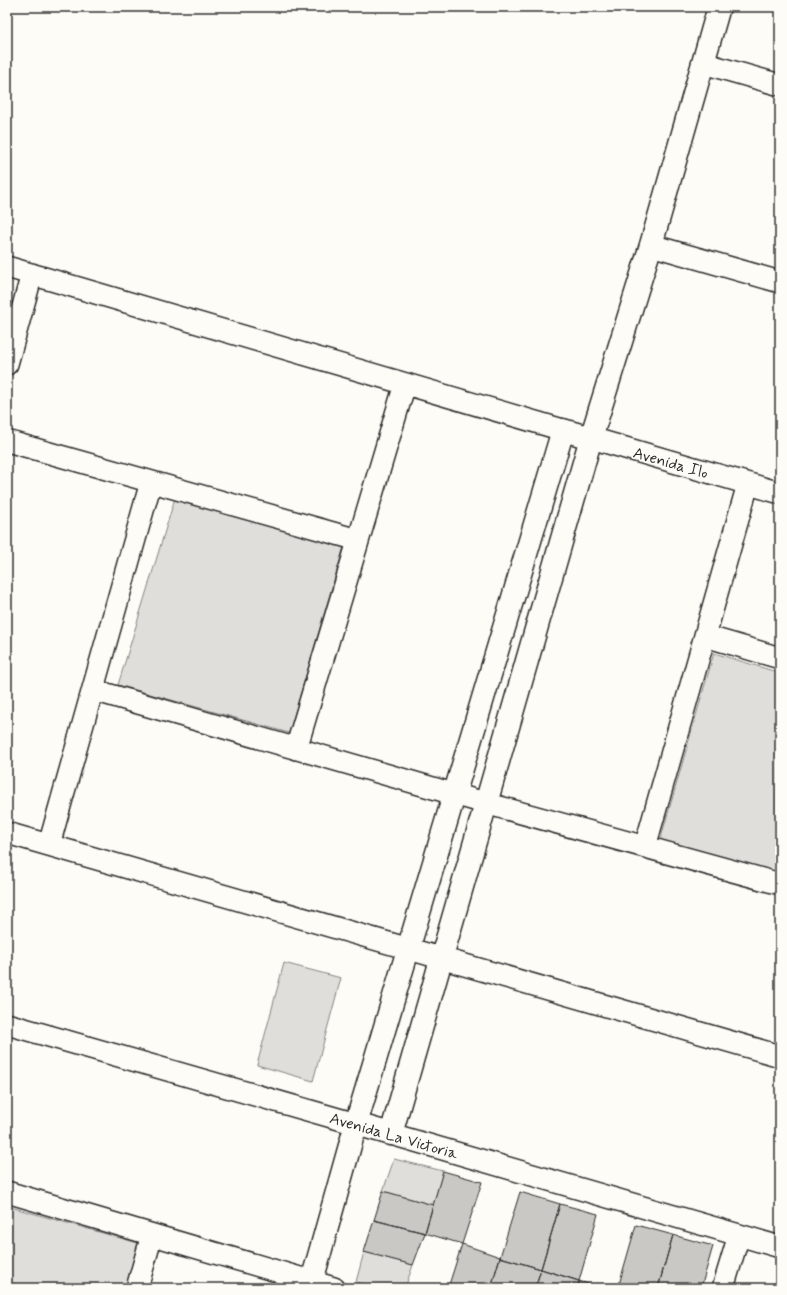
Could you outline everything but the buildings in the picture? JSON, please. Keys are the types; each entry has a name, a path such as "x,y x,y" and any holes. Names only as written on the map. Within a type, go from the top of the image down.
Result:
{"street":[{"path":"391,1134 591,438 650,245 719,7"},
{"path":"703,63 780,85"},
{"path":"650,245 780,282"},
{"path":"7,267 563,430 356,1124 311,1285"},
{"path":"7,364 32,274"},
{"path":"296,749 404,384"},
{"name":"Avenida Ilo","path":"563,430 780,493"},
{"path":"7,441 358,540"},
{"path":"49,845 151,482"},
{"path":"645,847 748,484"},
{"path":"705,636 780,658"},
{"path":"93,690 485,803 780,884"},
{"path":"7,833 780,1056"},
{"name":"Avenida La Victoria","path":"7,1024 780,1247"},
{"path":"7,1192 152,1235 311,1285 334,1288"},
{"path":"137,1288 152,1235"},
{"path":"722,1288 739,1235"}],"shaded area":[{"path":"175,498 344,546 289,733 118,685"},
{"path":"714,653 780,673 780,874 660,841"},
{"path":"284,963 341,978 313,1081 257,1065"},
{"path":"394,1159 443,1171 433,1205 383,1191"},
{"path":"7,1206 138,1243 126,1288 7,1288"},
{"path":"364,1252 413,1265 405,1288 379,1288 356,1282"}]}
